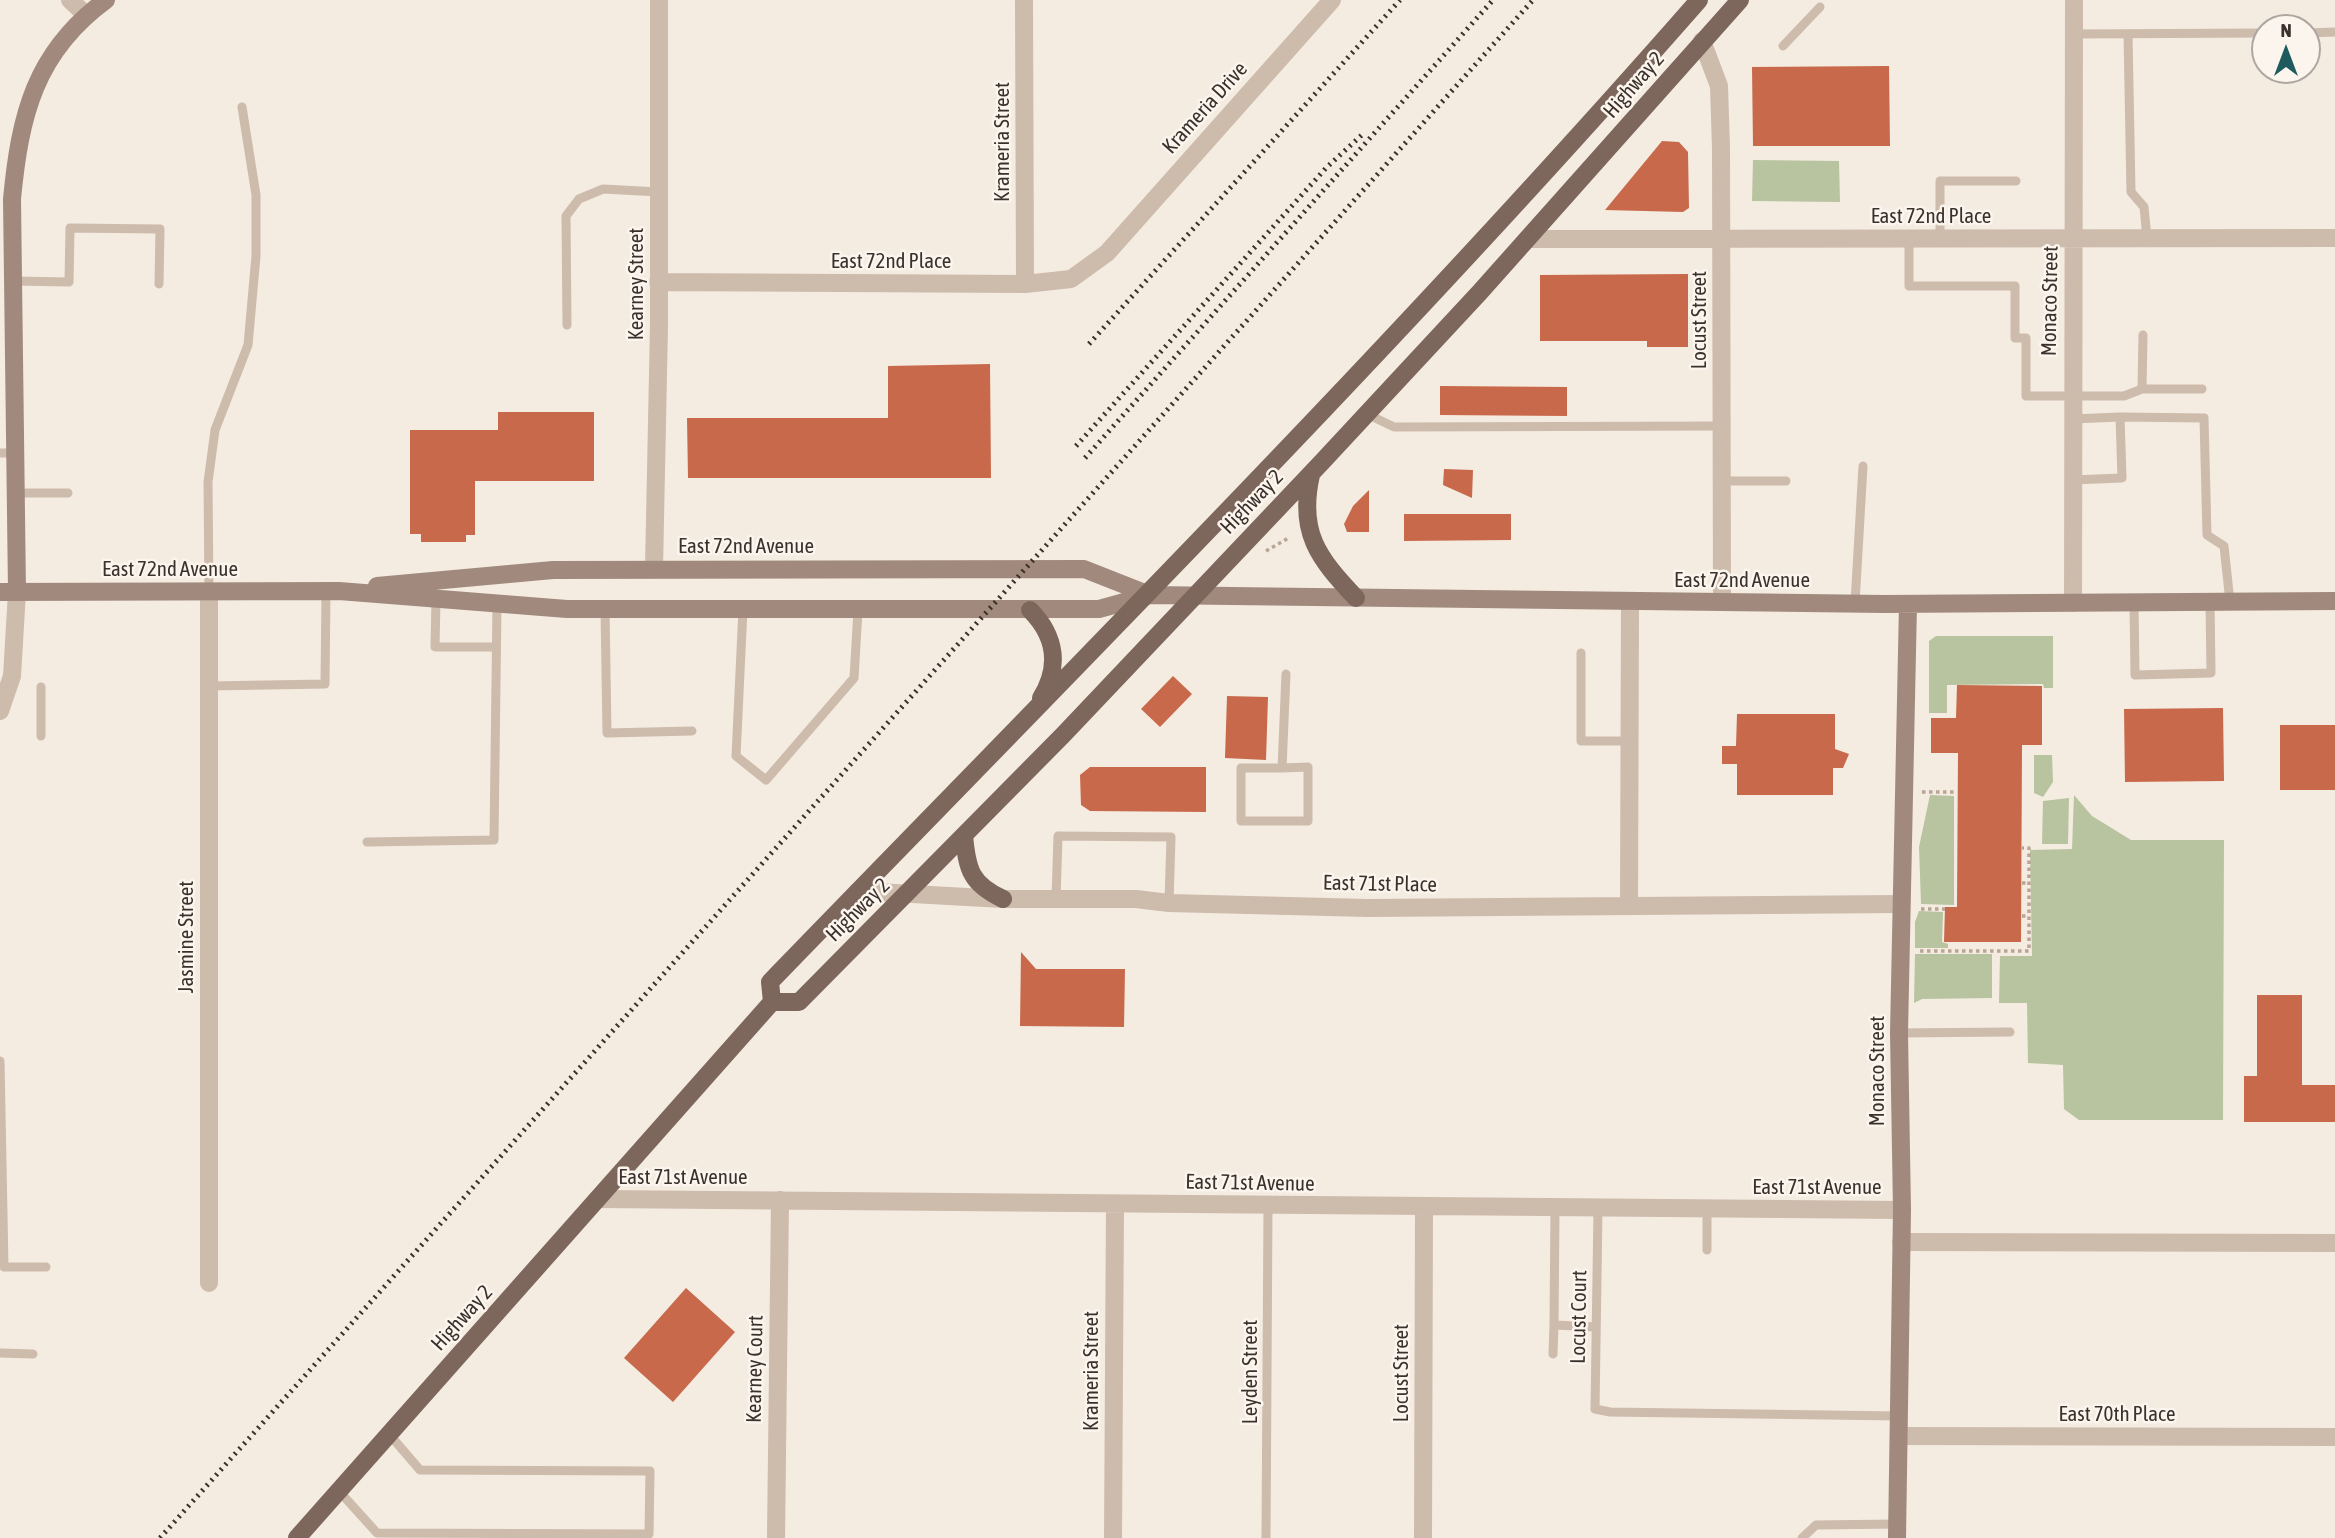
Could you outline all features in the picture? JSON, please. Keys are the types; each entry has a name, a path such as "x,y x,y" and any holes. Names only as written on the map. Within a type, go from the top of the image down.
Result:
{"main road":[{"path":"8,592 15,494 8,453 14,281 12,199 16,151 27,104 50,58 86,15 106,0"},
{"name":"Highway 2","path":"297,1538 772,1002 770,982 1150,595 1582,132 1699,0"},
{"name":"Highway 2","path":"772,1002 799,1002 964,835 1367,414 1740,0"},
{"path":"1312,473 1306,500 1313,542 1331,571 1356,598"},
{"name":"East 72nd Avenue","path":"332,591 513,571 654,568 1084,569 1150,595"},
{"name":"East 72nd Avenue","path":"8,592 332,591 605,610 991,607 1030,611 1099,610 1150,595 1908,604 2335,601"},
{"name":"Monaco Street","path":"1897,1531 1902,1210 1899,1033 1908,604"},
{"path":"1030,611 1049,634 1053,660 1048,687 1030,718"},
{"path":"964,835 970,868 982,889 1003,899"}],"street":[{"path":"71,0 86,15"},
{"name":"Kearney Street","path":"654,568 659,0"},
{"name":"Krameria Street","path":"1024,0 1025,284"},
{"name":"Krameria Drive","path":"1112,246 1332,0"},
{"name":"Monaco Street","path":"2073,603 2074,0"},
{"name":"Locust Street","path":"1702,41 1719,86 1722,602"},
{"name":"East 72nd Place","path":"1527,239 1722,241 2335,238"},
{"name":"East 72nd Place","path":"658,282 1025,284 1071,279 1112,246"},
{"path":"0,711 12,676 8,592"},
{"name":"Jasmine Street","path":"209,592 209,1283"},
{"path":"1629,906 1630,602"},
{"name":"East 71st Place","path":"858,891 1003,899 1136,899 1169,903 1367,908 1901,907"},
{"name":"East 71st Avenue","path":"598,1199 1598,1210 1902,1210"},
{"name":"Kearney Court","path":"776,1538 780,1200"},
{"name":"Krameria Street","path":"1113,1538 1115,1205"},
{"name":"Locust Street","path":"1423,1538 1424,1208"},
{"path":"1901,1242 2335,1243"},
{"name":"East 70th Place","path":"1899,1436 2335,1437"}],"lane":[{"path":"1783,46 1820,7"},
{"path":"2074,34 2251,33"},
{"path":"2128,34 2132,192 2144,207 2147,238"},
{"path":"209,592 208,482 215,430 248,345 256,256 256,195 242,107"},
{"path":"1940,239 1940,181 2016,181"},
{"path":"567,325 566,216 579,198 603,189 659,192"},
{"path":"14,281 69,282 69,228 160,229 159,284"},
{"path":"1909,239 1909,286 2015,286 2015,338 2026,338 2026,396 2124,396 2142,388 2202,389"},
{"path":"2142,388 2143,335"},
{"path":"1367,414 1394,427 1722,426"},
{"path":"2072,480 2122,478 2120,417"},
{"path":"2072,419 2204,418 2207,535 2224,547 2230,601"},
{"path":"1855,603 1863,466"},
{"path":"1722,481 1787,481"},
{"path":"15,494 68,494"},
{"path":"209,686 325,684 332,591"},
{"path":"436,598 435,647 496,647"},
{"path":"2134,604 2135,674 2211,673 2210,601"},
{"path":"367,842 494,840 497,604"},
{"path":"605,610 607,733 692,731"},
{"path":"743,610 736,756 766,780 854,678 859,610"},
{"path":"1581,653 1581,741 1631,741"},
{"path":"1282,768 1286,674"},
{"path":"41,687 41,736"},
{"path":"1308,767 1308,821 1241,821 1241,768 1282,768 1308,767"},
{"path":"1056,899 1058,836 1171,837 1169,903"},
{"path":"1899,1033 2010,1032"},
{"path":"0,1061 4,1267 46,1267"},
{"name":"Leyden Street","path":"1266,1538 1268,1206"},
{"path":"1553,1354 1555,1209"},
{"name":"Locust Court","path":"1598,1210 1595,1409 1610,1412 1899,1416"},
{"path":"1707,1210 1707,1250"},
{"path":"1554,1325 1596,1327"},
{"path":"0,1353 33,1354"},
{"path":"339,1491 377,1532 649,1534 650,1471 420,1470 389,1434"},
{"path":"1801,1538 1816,1525 1897,1531"}],"path":[{"path":"1258,555 1290,537"},
{"path":"1906,792 1957,792"},
{"path":"1901,951 2029,951 2029,848 2022,848"},
{"path":"2022,883 2029,883"},
{"path":"1901,907 1945,909"},
{"path":"2022,916 2029,916"}],"green space":[{"path":"1753,160 1839,161 1840,202 1752,201"},
{"path":"1936,636 2053,636 2053,688 2044,688 2043,684 1947,685 1947,713 1929,713 1929,641"},
{"path":"2034,755 2052,755 2053,782 2043,797 2034,793"},
{"path":"1930,795 1954,796 1954,905 1921,904 1919,847"},
{"path":"2074,795 2092,816 2131,840 2224,840 2223,1120 2079,1120 2064,1109 2063,1065 2028,1063 2027,1003 1999,1003 2000,956 2032,956 2030,850 2072,849"},
{"path":"2069,798 2068,844 2042,844 2043,801"},
{"path":"1919,911 1943,912 1942,942 1948,944 1948,948 1915,948 1915,922"},
{"path":"1915,954 1992,954 1992,998 1922,999 1914,1003"}],"building":[{"path":"1889,66 1890,146 1753,146 1752,67"},
{"path":"1662,141 1679,142 1688,152 1689,208 1683,212 1605,210"},
{"path":"1688,274 1688,347 1647,347 1647,341 1540,341 1540,275"},
{"path":"990,364 991,478 688,478 687,418 888,418 888,366"},
{"path":"1440,386 1567,387 1567,416 1440,415"},
{"path":"498,412 594,412 594,481 475,481 475,535 466,535 466,542 421,542 421,534 410,534 410,430 498,430"},
{"path":"1444,469 1473,470 1472,498 1443,485"},
{"path":"1369,490 1369,532 1347,532 1344,524 1353,506"},
{"path":"1404,514 1511,514 1511,540 1404,541"},
{"path":"1173,676 1192,694 1160,727 1141,709"},
{"path":"1957,685 2042,686 2042,745 2022,745 2021,942 1944,942 1945,907 1957,907 1958,753 1931,753 1931,718 1956,718"},
{"path":"1227,696 1268,697 1266,760 1225,758"},
{"path":"2223,708 2224,781 2125,782 2124,709"},
{"path":"1737,714 1835,714 1835,749 1849,754 1843,768 1833,768 1833,795 1737,795 1737,764 1722,764 1722,746 1736,746"},
{"path":"2280,725 2335,725 2335,790 2280,790"},
{"path":"1090,767 1206,767 1206,812 1090,811 1081,805 1080,775"},
{"path":"1021,952 1036,969 1125,969 1124,1027 1020,1026"},
{"path":"2257,995 2302,995 2302,1085 2335,1085 2335,1122 2244,1122 2244,1076 2257,1076"},
{"path":"686,1288 735,1332 673,1402 624,1358"}],"railway":[{"path":"1089,344 1400,0"},
{"path":"1085,458 1493,0"},
{"path":"160,1538 1533,0"},
{"path":"1076,446 1326,168 1364,133"}]}
